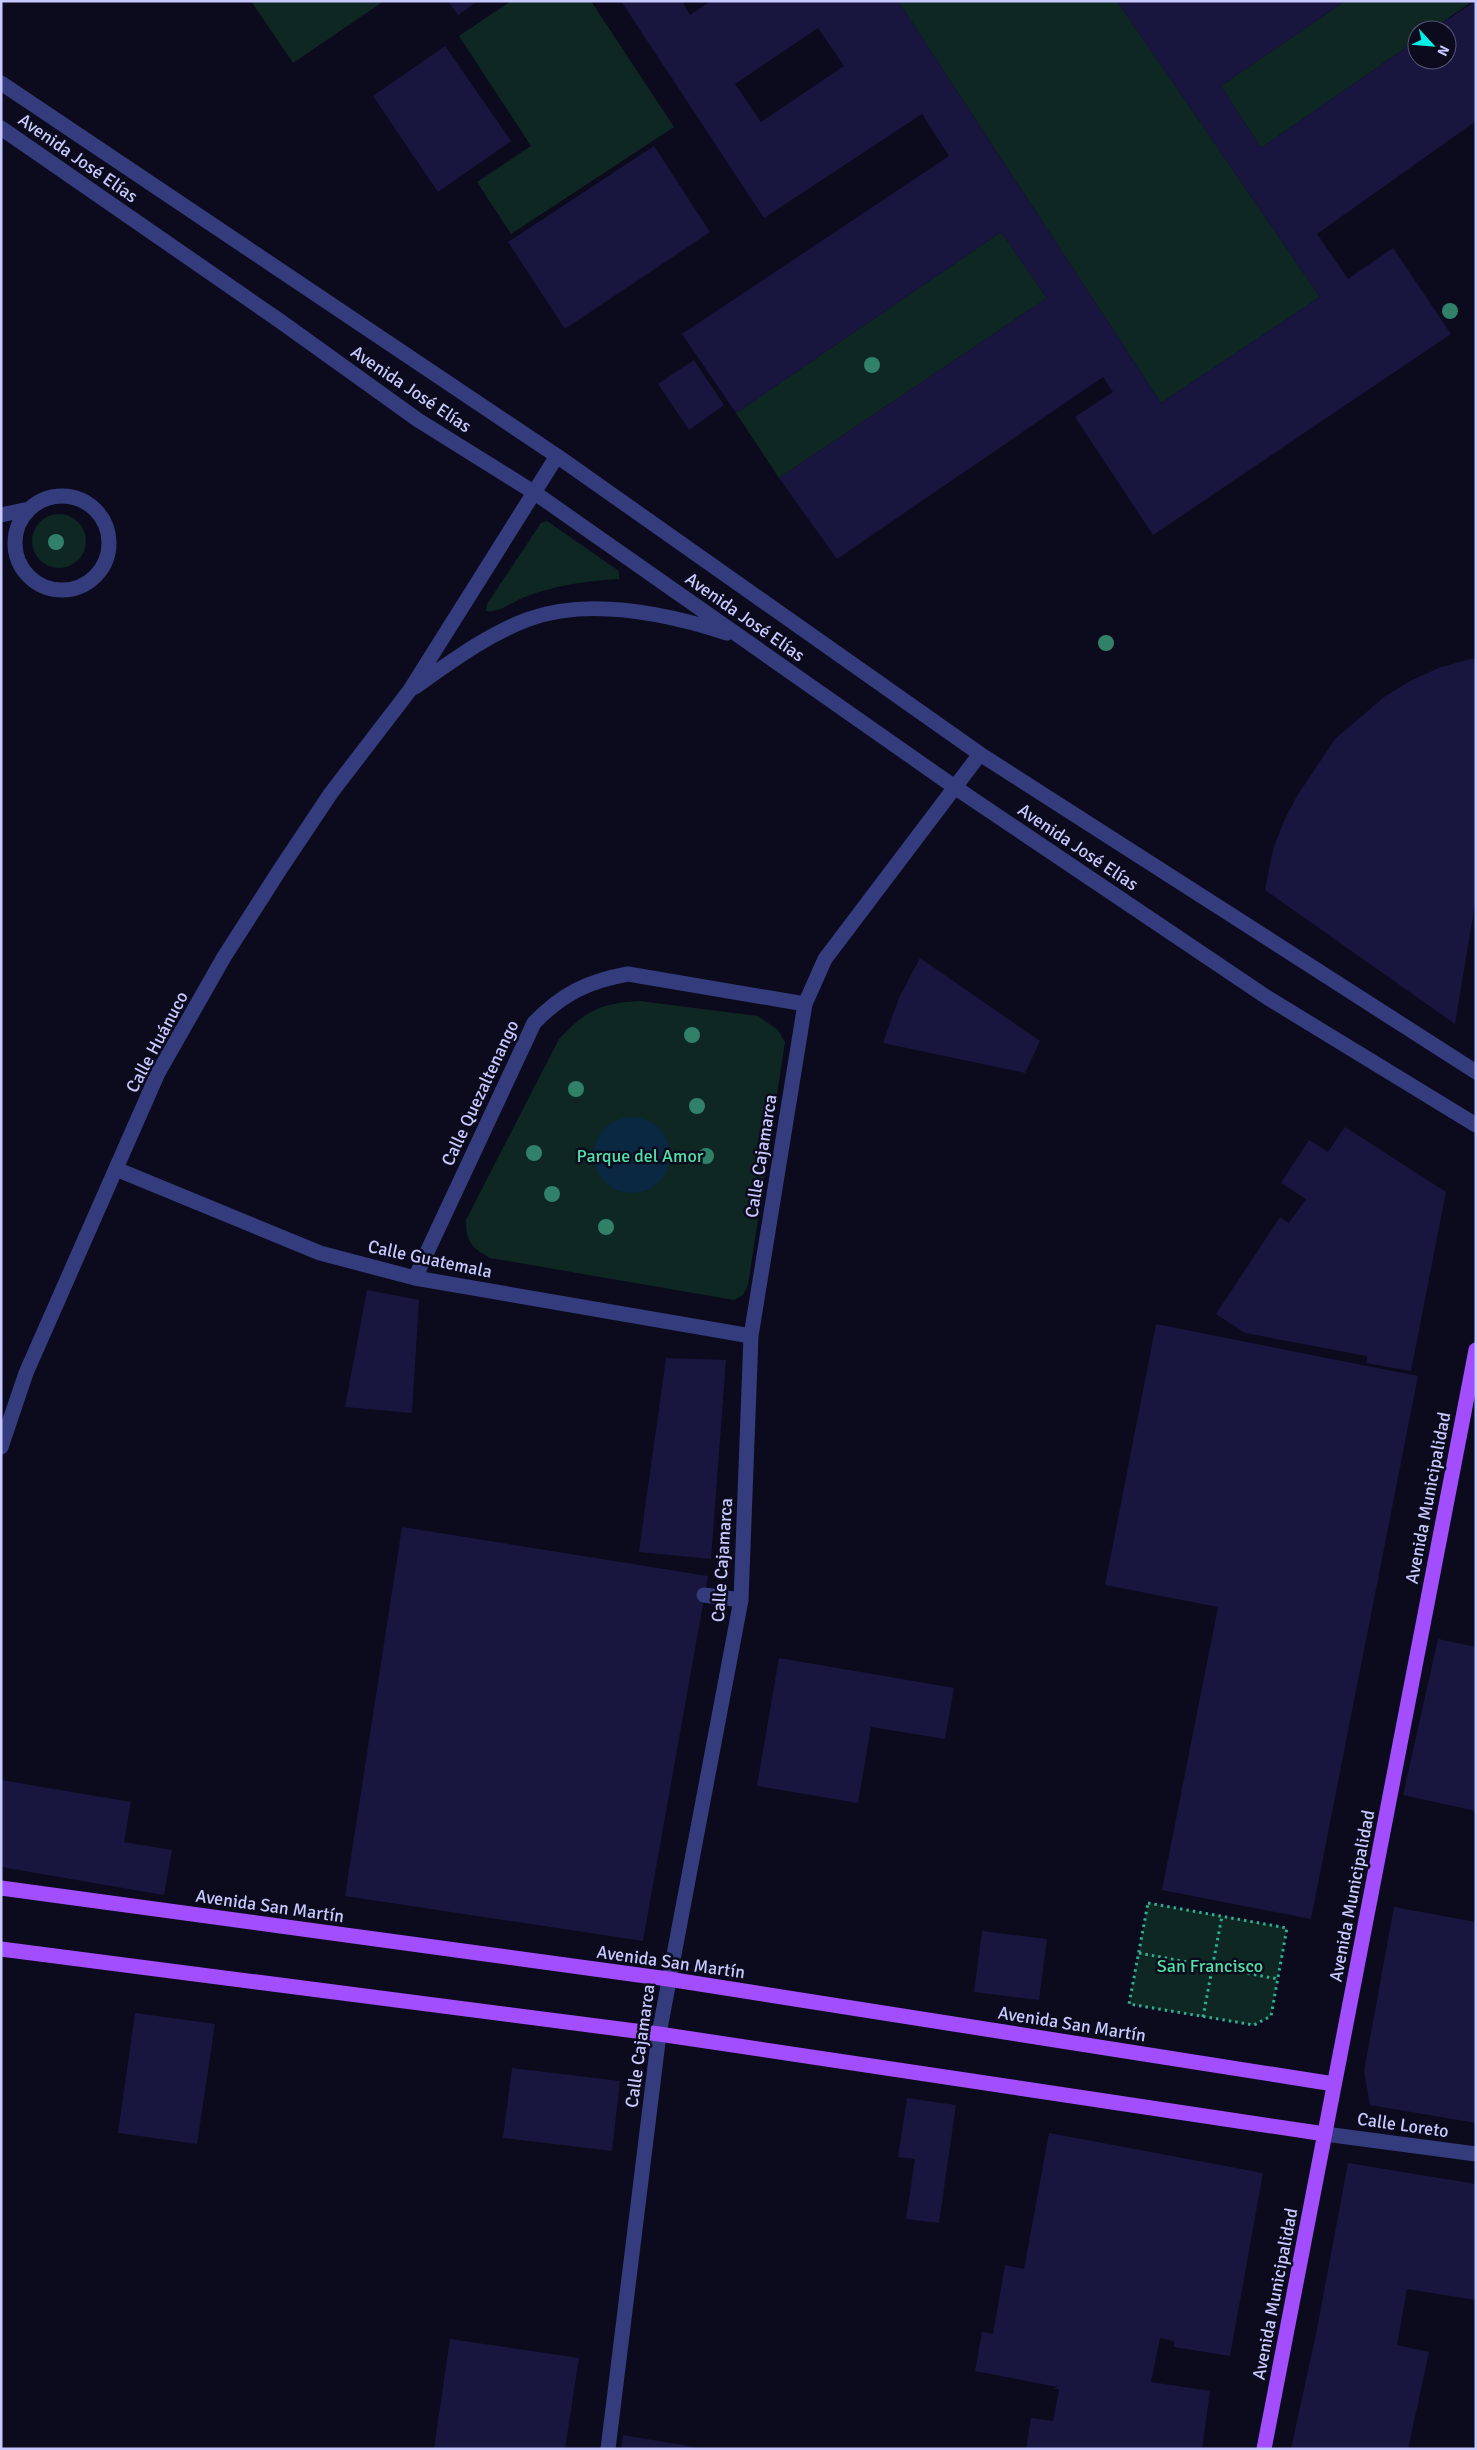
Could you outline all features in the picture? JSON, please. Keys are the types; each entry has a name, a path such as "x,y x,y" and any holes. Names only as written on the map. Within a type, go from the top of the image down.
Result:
{"main road":[{"name":"Avenida Municipalidad","path":"1264,2449 1476,1350"},
{"name":"Avenida San Martín","path":"1,1888 668,1979 1334,2084"},
{"path":"1,1949 659,2034 1325,2134"}],"street":[{"name":"Avenida José Elías","path":"1,83 557,456 980,754 1476,1072"},
{"name":"Avenida José Elías","path":"1,128 280,321 418,420 535,493 956,788 1268,998 1476,1126"},
{"path":"410,690 557,456"},
{"path":"57,496 73,496 89,504 102,517 109,534 108,552 102,569 89,582 75,589 59,591 44,587 30,579 21,567 16,552 15,536 20,521 29,509 42,500 57,496"},
{"path":"15,536 9,524 2,516 29,509"},
{"path":"410,690 471,648 503,631 530,618 562,612 612,608 704,626 744,639"},
{"name":"Calle Huánuco","path":"1,1447 26,1373 158,1073 224,957 331,793 410,690"},
{"name":"Calle Cajamarca","path":"608,2449 659,2034 741,1600 751,1336 805,1004 825,959 980,754"},
{"name":"Calle Quezaltenango","path":"416,1278 534,1023 554,1003 578,988 604,978 628,974 805,1004"},
{"name":"Calle Guatemala","path":"116,1169 320,1253 416,1278 751,1336"},
{"path":"704,1595 741,1600"},
{"name":"Calle Loreto","path":"1325,2134 1476,2154"}],"path":[{"path":"1148,1903 1287,1928 1271,2016 1254,2025 1130,2004 1139,1953 1148,1903"},
{"path":"1203,2017 1222,1916"},
{"path":"1139,1953 1278,1979"}],"green space":[{"path":"251,1 384,1 293,63"},
{"path":"511,1 591,1 674,127 511,234 477,182 531,146 459,36"},
{"path":"898,1 1117,1 1320,297 1161,403"},
{"path":"1345,1 1473,1 1445,20 1407,20 1407,47 1261,148 1221,86"},
{"path":"1001,232 1047,298 779,478 736,413"},
{"path":"54,514 64,514 74,518 82,526 86,541 82,556 74,564 64,568 54,568 44,564 36,556 32,546 32,536 36,526 44,518"},
{"path":"547,521 619,571 619,579 583,582 560,587 525,597 495,611 486,611 487,604 541,523"},
{"name":"Parque del Amor","path":"639,1001 758,1016 778,1030 785,1042 748,1285 743,1295 734,1300 490,1258 474,1247 467,1234 466,1220 559,1039 568,1029 594,1010 614,1004"},
{"name":"San Francisco","path":"1148,1903 1287,1928 1271,2016 1254,2025 1129,2004"}],"water":[{"path":"632,1117 647,1120 659,1128 667,1140 670,1155 667,1170 659,1182 647,1190 632,1193 617,1190 605,1182 597,1170 594,1155 597,1140 605,1128 617,1120"}],"building":[{"path":"448,1 478,1 458,15"},
{"path":"621,1 682,1 690,15 711,1 898,1 1161,403 1320,297 1117,1 1345,1 1221,86 1261,148 1407,47 1407,70 1457,70 1457,20 1447,20 1476,1 1476,121 1317,234 1348,279 1393,248 1451,334 1153,535 1075,417 1113,392 1103,377 837,559 779,478 1047,298 1001,232 736,413 682,334 949,156 922,114 764,218","holes":["818,28 844,66 761,122 735,84"]},
{"path":"445,46 511,141 438,192 373,96"},
{"path":"654,146 710,232 565,329 508,242"},
{"path":"694,360 724,405 689,430 658,384"},
{"path":"1476,659 1476,898 1455,1024 1265,890 1273,850 1283,823 1297,796 1335,739 1384,697 1410,681 1441,667"},
{"path":"920,958 1040,1041 1025,1073 883,1043 899,998"},
{"path":"1345,1127 1446,1192 1411,1371 1366,1363 1367,1356 1245,1333 1216,1314 1280,1217 1289,1223 1306,1199 1281,1183 1309,1140 1328,1152"},
{"path":"367,1290 419,1300 412,1413 345,1407"},
{"path":"1156,1324 1418,1376 1311,1919 1162,1890 1218,1607 1105,1585"},
{"path":"666,1358 726,1360 711,1559 639,1552"},
{"path":"402,1527 708,1576 643,1941 345,1896"},
{"path":"1438,1639 1476,1647 1476,1811 1403,1795"},
{"path":"779,1658 954,1688 945,1739 871,1727 858,1803 757,1786"},
{"path":"1,1780 131,1802 124,1842 172,1850 164,1895 1,1867"},
{"path":"1394,1907 1476,1922 1476,2123 1370,2105 1364,2071"},
{"path":"982,1931 1047,1939 1039,2000 974,1992"},
{"path":"135,2013 215,2024 197,2144 118,2133"},
{"path":"512,2068 620,2081 612,2151 503,2138"},
{"path":"907,2098 956,2105 939,2223 906,2219 915,2159 898,2157"},
{"path":"1049,2133 1263,2173 1230,2356 1174,2347 1174,2341 1160,2338 1151,2382 1210,2391 1202,2449 1026,2449 1031,2418 1053,2421 1059,2389 1053,2389 1058,2387 975,2371 982,2332 993,2334 1005,2265 1024,2269"},
{"path":"1348,2163 1476,2184 1476,2300 1407,2289 1397,2345 1429,2352 1408,2449 1291,2449 1317,2329"},
{"path":"450,2339 579,2358 565,2449 434,2449"},
{"path":"623,2435 700,2448 700,2449 621,2449"}]}
